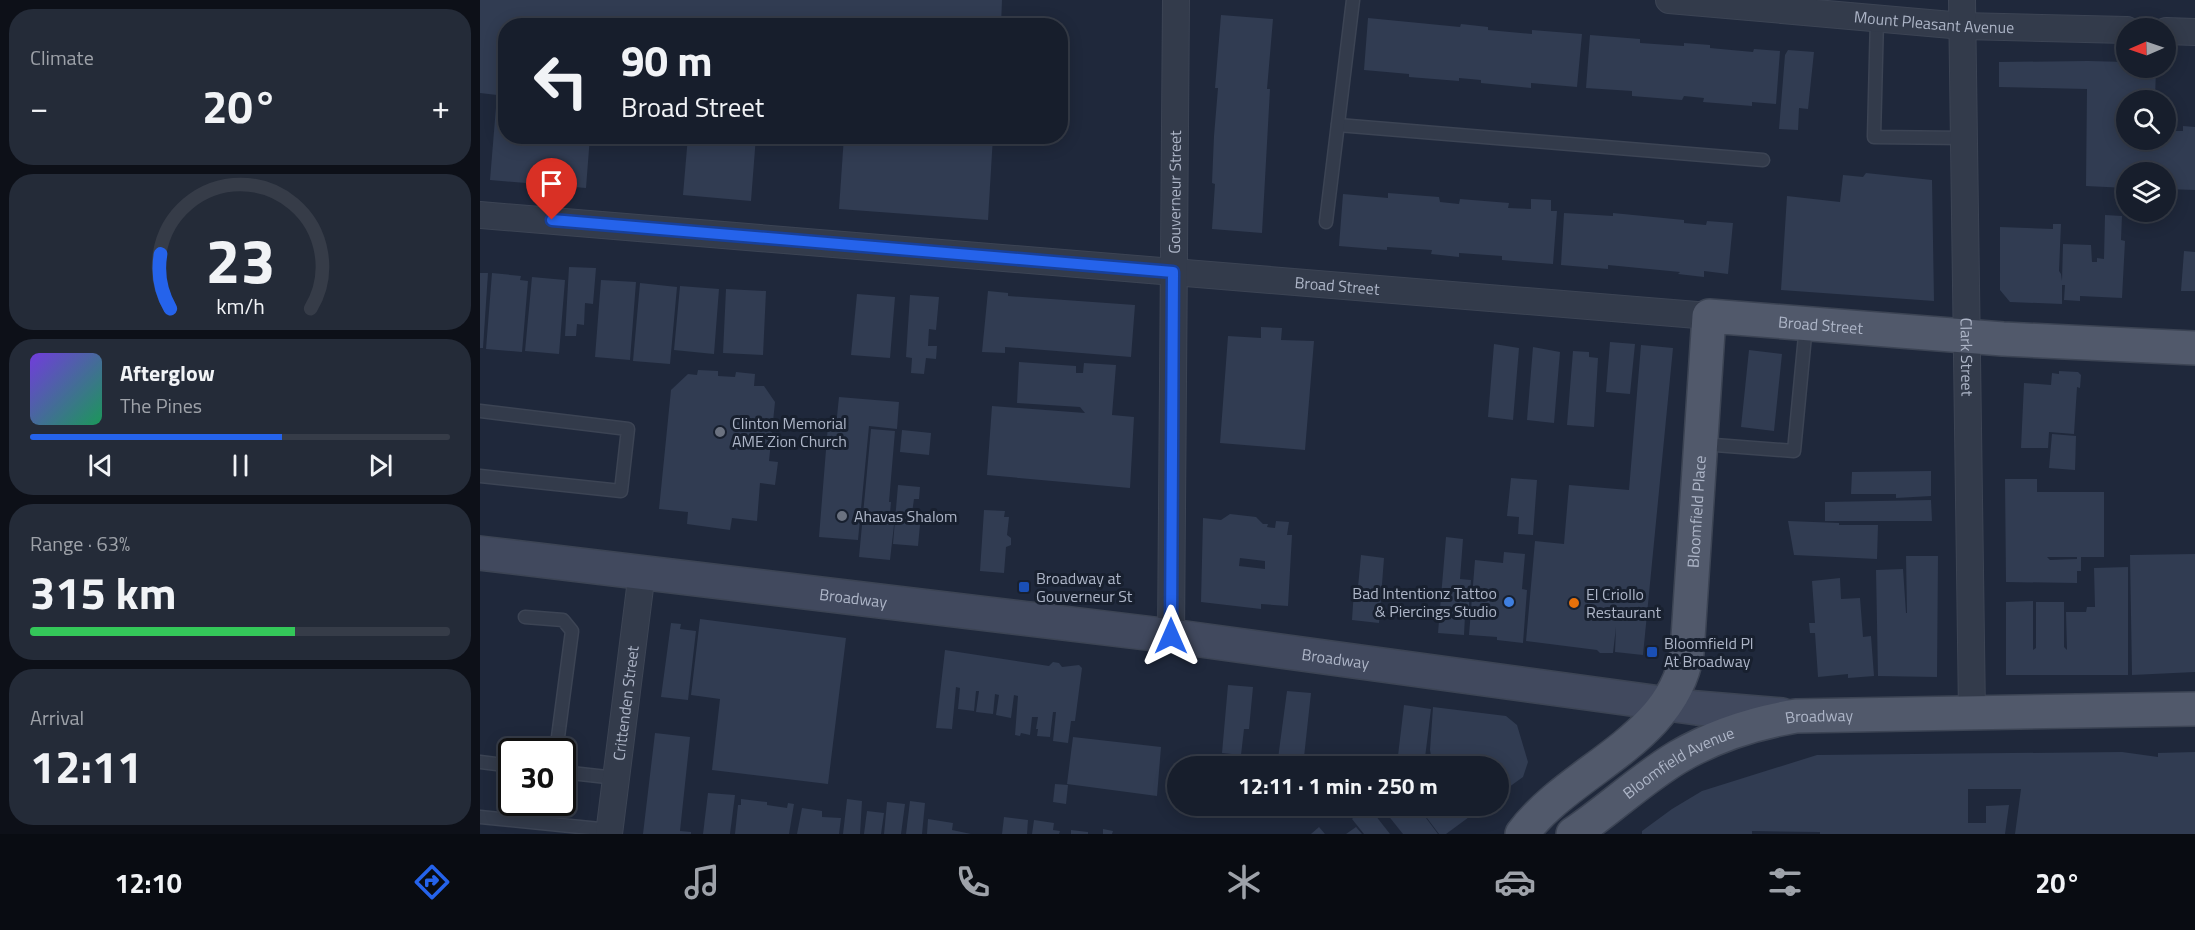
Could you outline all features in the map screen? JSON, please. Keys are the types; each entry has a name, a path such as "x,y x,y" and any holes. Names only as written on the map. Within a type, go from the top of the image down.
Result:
{"main road":[{"name":"Broad Street","path":"1709,316 1968,337 2195,348"},
{"name":"Bloomfield Place","path":"1666,704 1680,682 1687,653 1709,316"},
{"name":"Broadway","path":"480,553 1171,636 1725,712 1796,716 2195,709"},
{"path":"1522,834 1547,807 1633,738 1666,704"},
{"name":"Bloomfield Avenue","path":"1573,834 1676,759 1695,748 1756,724 1796,716"}],"street":[{"name":"Gouverneur Street","path":"1171,636 1176,0"},
{"name":"Mount Pleasant Avenue","path":"1669,0 1963,26 2116,30"},
{"name":"Clark Street","path":"1962,0 1972,713"},
{"path":"2176,31 2195,32"},
{"name":"Broad Street","path":"480,215 1709,316"},
{"name":"Crittenden Street","path":"610,832 642,572"}],"lane":[{"path":"1326,222 1353,0"},
{"path":"1877,18 1874,137 1964,138"},
{"path":"1338,125 1763,160"},
{"path":"1701,444 1794,451 1806,324"},
{"path":"480,411 628,429 621,492 480,476"},
{"path":"525,616 563,620 572,631 558,738"},
{"path":"480,762 498,764"},
{"path":"576,774 616,778"},
{"path":"480,817 544,828 610,832"}],"building":[{"path":"480,0 1002,0 1001,18 498,18 498,144 589,144 586,188 490,180 497,95 480,93"},
{"path":"1221,15 1273,19 1267,89 1270,89 1262,233 1212,229 1215,184 1212,183 1214,136 1218,88 1215,88"},
{"path":"1368,18 1460,27 1461,24 1488,27 1488,30 1532,34 1532,30 1582,34 1577,87 1531,83 1531,88 1481,83 1481,80 1459,78 1459,81 1409,77 1409,74 1364,70"},
{"path":"1590,35 1640,39 1640,43 1710,45 1710,48 1753,52 1754,49 1780,51 1776,104 1752,102 1752,106 1703,102 1704,98 1684,96 1682,100 1632,96 1632,91 1586,88"},
{"path":"1788,50 1814,52 1808,109 1799,108 1798,130 1779,129 1785,55"},
{"path":"1999,62 2116,62 2116,78 2156,78 2155,90 2116,90 2116,150 2176,150 2176,131 2183,131 2183,126 2195,127 2195,190 2176,189 2176,162 2116,162 2116,187 2086,186 2087,89 1999,87"},
{"path":"687,144 755,144 751,201 683,195"},
{"path":"843,144 993,144 988,220 839,209"},
{"path":"1866,173 1932,180 1934,301 1781,290 1787,196 1840,202 1843,175 1863,177"},
{"path":"1388,193 1439,197 1440,202 1459,204 1460,199 1509,203 1508,208 1531,209 1531,199 1551,200 1551,211 1557,211 1553,264 1502,260 1502,256 1459,253 1459,257 1431,254 1432,250 1387,247 1387,250 1339,246 1343,194 1388,198"},
{"path":"1564,213 1613,216 1613,213 1684,220 1684,223 1706,225 1707,221 1733,223 1728,274 1704,271 1704,277 1678,274 1680,272 1608,265 1608,269 1561,265"},
{"path":"2105,215 2116,216 2116,222 2122,222 2121,240 2125,241 2122,298 2080,296 2080,301 2064,300 2065,285 2062,285 2062,304 2010,302 2000,290 2000,227 2053,229 2053,224 2061,224 2059,271 2062,281 2063,244 2091,245 2092,262 2097,262 2097,258 2104,259"},
{"path":"2184,251 2195,252 2195,291 2181,291"},
{"path":"569,267 596,268 593,304 585,303 584,325 577,324 576,336 565,336"},
{"path":"480,273 488,273 483,348 480,348"},
{"path":"492,273 521,276 520,280 528,281 522,352 486,349"},
{"path":"532,277 565,280 559,354 525,351"},
{"path":"601,280 636,282 630,360 595,357"},
{"path":"640,283 677,287 670,364 633,361"},
{"path":"680,286 719,289 714,354 674,350"},
{"path":"726,289 766,291 763,355 723,353"},
{"path":"988,291 1008,293 1008,296 1135,305 1131,357 1005,347 1005,353 982,352"},
{"path":"857,294 895,297 890,358 851,355"},
{"path":"910,295 939,297 936,330 929,329 928,346 937,346 936,359 926,358 924,374 911,373 912,358 906,357"},
{"path":"1261,327 1282,328 1281,340 1314,341 1305,450 1220,443 1228,336 1261,338"},
{"path":"1610,342 1635,344 1630,394 1606,392"},
{"path":"1494,344 1519,348 1513,420 1488,417"},
{"path":"1641,345 1673,348 1643,655 1615,652 1616,627 1613,653 1526,641 1535,541 1564,544 1569,485 1629,490"},
{"path":"1533,347 1560,352 1554,423 1527,420"},
{"path":"1749,350 1782,354 1774,431 1741,427"},
{"path":"1573,351 1589,352 1589,357 1598,358 1594,427 1567,425"},
{"path":"1019,362 1076,366 1076,373 1083,373 1084,363 1116,365 1112,415 1134,417 1130,488 987,475 992,406 1085,413 1080,407 1017,403"},
{"name":"Clinton Memorial AME Zion Church","path":"698,370 718,371 718,376 735,377 736,372 755,374 754,386 764,386 775,402 769,461 778,462 775,485 760,483 757,521 732,518 730,530 687,524 688,512 659,509 671,390 688,374 697,375"},
{"path":"2059,371 2078,372 2081,375 2080,388 2077,387 2074,434 2049,432 2048,448 2021,448 2024,383 2051,385 2052,373 2059,374"},
{"path":"839,397 899,402 897,429 869,426 858,540 819,537 828,425 836,426"},
{"path":"871,429 895,431 889,502 891,502 889,525 894,525 890,560 859,557"},
{"path":"902,430 931,433 929,455 900,452"},
{"path":"2052,434 2076,436 2075,470 2049,468"},
{"path":"1931,471 1931,496 1896,498 1896,494 1851,494 1852,472"},
{"path":"1511,478 1537,480 1533,535 1518,534 1519,517 1507,516"},
{"path":"2005,479 2037,479 2037,492 2104,492 2104,557 2081,557 2081,571 2077,571 2077,583 2006,582","holes":["2047,557 2077,557 2077,559 2050,560"]},
{"path":"898,485 920,487 919,499 914,499 912,513 921,514 918,546 893,544"},
{"path":"1931,500 1932,521 1825,521 1825,502"},
{"path":"984,510 1005,511 1004,517 1009,517 1007,535 1011,538 1011,545 1006,547 1004,573 980,571"},
{"path":"1230,514 1256,517 1263,524 1268,524 1267,527 1275,528 1276,521 1289,522 1287,535 1292,535 1288,606 1261,604 1261,609 1201,602 1203,518 1221,520","holes":["1240,558 1265,561 1265,569 1239,566"]},
{"path":"1788,521 1878,525 1877,559 1794,555"},
{"path":"1446,537 1463,539 1460,579 1471,580 1464,635 1438,633"},
{"path":"1504,552 1525,554 1522,589 1527,590 1523,643 1497,640 1497,637 1469,635 1475,560 1503,563"},
{"path":"2195,554 2195,672 2132,675 2130,555"},
{"path":"1361,555 1384,558 1379,623 1352,620 1354,590 1358,587"},
{"path":"1906,556 1938,556 1937,677 1878,676 1876,570 1903,569 1907,613"},
{"path":"2128,567 2128,675 2006,675 2006,602 2033,601 2033,650 2036,648 2036,602 2064,602 2064,647 2067,650 2066,612 2086,612 2087,607 2095,607 2094,568"},
{"path":"1840,578 1841,599 1860,598 1863,637 1871,636 1874,676 1848,678 1848,674 1818,677 1815,633 1810,633 1809,623 1815,623 1812,581"},
{"path":"700,619 846,638 828,784 712,770 720,699 691,695"},
{"path":"671,623 681,624 680,629 696,631 688,700 661,697"},
{"path":"945,650 1049,666 1053,662 1059,663 1062,667 1079,665 1082,668 1075,721 1071,721 1068,743 1053,741 1056,712 1053,712 1050,737 1037,736 1038,717 1032,717 1030,735 1021,733 1020,736 1015,735 1018,696 1014,695 1011,718 996,715 999,695 995,694 993,714 976,712 979,691 976,691 974,711 958,709 960,688 956,687 952,729 936,728"},
{"path":"1228,685 1253,687 1249,729 1244,729 1241,755 1222,753"},
{"path":"1287,691 1311,693 1304,756 1278,756"},
{"path":"1404,705 1431,709 1425,756 1398,756"},
{"path":"1433,707 1506,716 1517,725 1528,762 1523,777 1509,787 1509,756 1431,756"},
{"path":"655,733 690,737 680,831 691,832 691,834 643,834"},
{"path":"1073,737 1161,747 1157,796 1067,784"},
{"path":"2122,752 2158,757 2158,753 2195,752 2195,834 2015,834 2021,789 1968,789 1968,823 1986,823 1986,806 2009,805 2005,834 1820,834 1820,832 1752,831 1752,834 1642,834 1642,831 1672,809 1702,791 1817,755"},
{"path":"1055,784 1068,785 1066,804 1053,802"},
{"path":"708,793 735,795 730,834 703,834"},
{"path":"741,799 767,802 767,805 787,808 788,803 794,804 789,834 735,834 738,805 741,805"},
{"path":"847,799 862,801 860,834 843,834"},
{"path":"910,801 925,803 922,834 906,834"},
{"path":"887,802 905,804 901,834 884,834"},
{"path":"802,808 822,811 822,817 841,818 839,834 797,834"},
{"path":"867,811 884,813 881,834 864,834"},
{"path":"1356,816 1376,816 1390,834 1364,834 1352,819"},
{"path":"1389,816 1424,816 1438,834 1403,834"},
{"path":"1426,816 1470,816 1446,834 1439,834"},
{"path":"1004,817 1028,820 1027,834 1002,834"},
{"path":"928,819 953,823 952,830 971,834 927,834"},
{"path":"1034,820 1054,823 1053,830 1060,831 1059,834 1032,834"},
{"path":"1319,827 1325,834 1311,834"},
{"path":"1356,827 1362,834 1346,834"},
{"path":"1103,829 1113,831 1112,834 1103,834"},
{"path":"1071,830 1088,832 1088,834 1071,834"}],"place":[{"name":"Clinton Memorial AME Zion Church","path":"720,432"},
{"name":"Ahavas Shalom","path":"842,516"},
{"name":"Broadway at Gouverneur St","path":"1024,587"},
{"name":"Bad Intentionz Tattoo & Piercings Studio","path":"1509,602"},
{"name":"El Criollo Restaurant","path":"1574,603"},
{"name":"Bloomfield Pl At Broadway","path":"1652,652"}],"route":[{"path":"552,220 1173,272 1171,636"}]}
